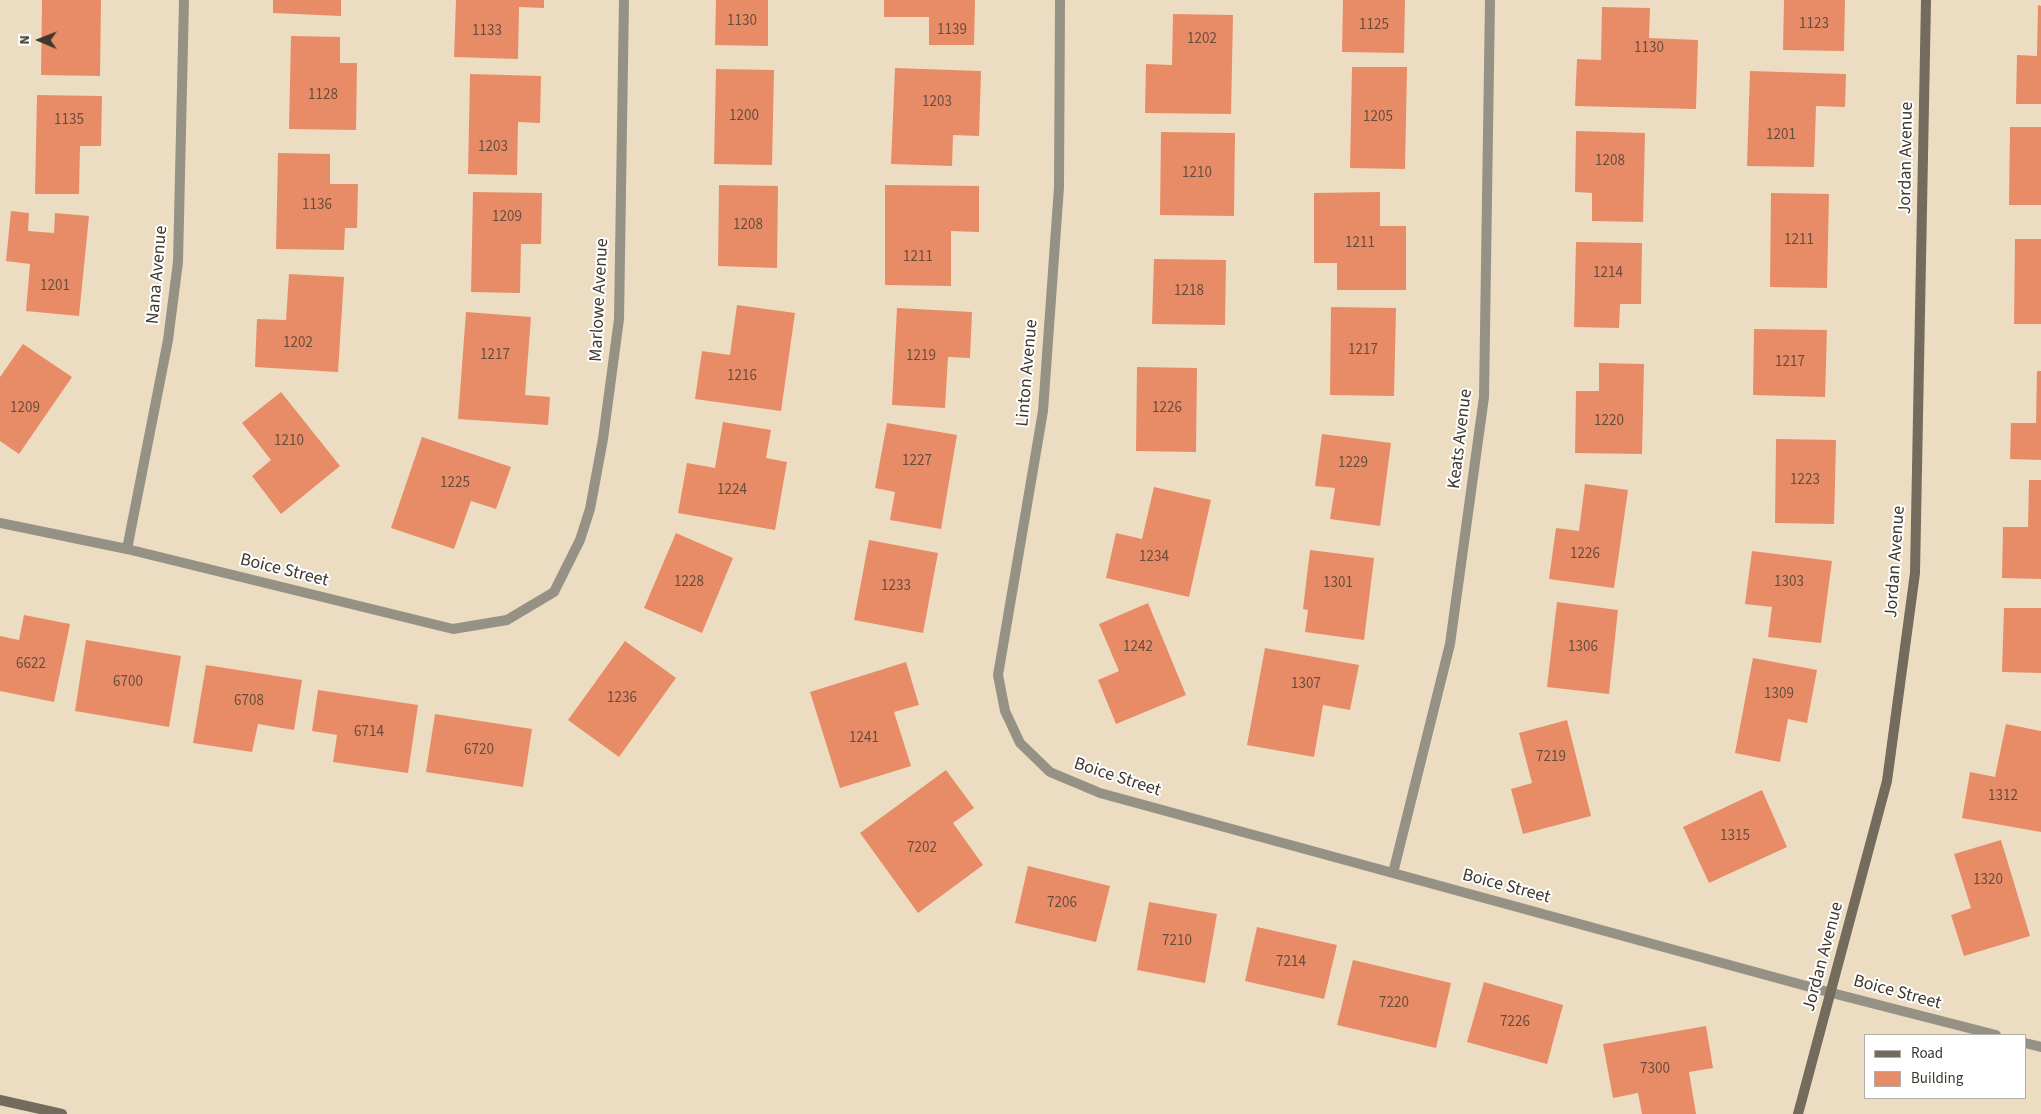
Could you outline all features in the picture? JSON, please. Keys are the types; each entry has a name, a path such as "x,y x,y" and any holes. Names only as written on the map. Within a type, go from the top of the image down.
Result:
{"street":[{"name":"Nana Avenue","path":"127,549 168,340 178,262 184,0"},
{"name":"Marlowe Avenue","path":"554,592 580,540 590,508 603,439 619,319 624,0"},
{"name":"Linton Avenue","path":"1020,743 1005,711 998,675 1043,411 1059,187 1060,0"},
{"name":"Keats Avenue","path":"1392,873 1450,644 1484,397 1490,0"},
{"name":"Jordan Avenue","path":"1798,1114 1832,993 1887,781 1915,573 1926,0"},
{"name":"Boice Street","path":"0,523 127,549 453,629 507,620 554,592"},
{"name":"Boice Street","path":"1020,743 1050,772 1100,794 1832,993 1992,1034"},
{"path":"2026,1043 2041,1047"},
{"path":"0,1100 62,1114"}],"building":[{"path":"42,0 101,0 100,76 41,75"},
{"path":"273,0 341,0 341,16 273,13"},
{"path":"456,0 544,0 544,8 519,7 518,59 454,57"},
{"path":"716,0 768,0 768,46 715,45"},
{"path":"884,0 975,0 974,45 929,45 929,17 884,17"},
{"path":"1343,0 1405,0 1404,53 1342,52"},
{"path":"1784,0 1845,0 1844,51 1783,50"},
{"path":"2038,5 2041,6 2041,104 2016,104 2017,55 2037,56"},
{"path":"1602,7 1650,8 1649,38 1698,40 1696,109 1575,106 1577,59 1601,60"},
{"path":"1173,14 1233,15 1231,114 1145,113 1146,64 1172,65"},
{"path":"291,36 340,37 340,63 357,63 356,130 289,129"},
{"path":"1352,67 1407,67 1405,169 1350,168"},
{"path":"895,68 981,71 979,136 953,135 952,166 891,164"},
{"path":"716,69 774,70 772,165 714,164"},
{"path":"1750,71 1846,74 1845,107 1816,106 1814,167 1747,166"},
{"path":"470,74 541,76 540,123 518,122 517,175 468,174"},
{"path":"37,95 102,96 101,146 80,146 79,194 35,194"},
{"path":"2010,127 2041,127 2041,205 2009,205"},
{"path":"1576,131 1645,133 1643,222 1592,221 1592,193 1575,192"},
{"path":"1161,132 1235,133 1234,216 1160,215"},
{"path":"278,153 330,154 330,184 358,184 357,228 345,228 344,250 276,249"},
{"path":"719,185 778,186 777,268 718,266"},
{"path":"885,185 979,186 979,232 951,231 951,286 885,285"},
{"path":"473,192 542,193 541,244 521,244 520,293 471,292"},
{"path":"1380,192 1380,226 1406,226 1406,290 1337,290 1337,263 1314,263 1314,193"},
{"path":"1771,193 1829,194 1827,288 1770,287"},
{"path":"11,211 29,213 28,231 54,233 55,213 89,216 79,316 26,311 30,264 6,261"},
{"path":"2015,239 2041,239 2041,324 2014,324"},
{"path":"1576,242 1642,243 1641,304 1620,304 1619,328 1574,327"},
{"path":"1154,259 1226,260 1225,325 1152,324"},
{"path":"289,274 344,277 338,372 255,367 257,319 286,320"},
{"path":"737,305 795,313 781,411 695,399 702,351 730,355"},
{"path":"1331,307 1396,308 1394,396 1330,395"},
{"path":"897,308 972,312 970,358 948,357 945,408 892,405"},
{"path":"466,312 531,317 525,395 550,397 548,425 458,419"},
{"path":"1754,329 1827,330 1825,397 1753,395"},
{"path":"23,344 72,377 19,454 0,441 0,377"},
{"path":"1599,363 1644,364 1642,454 1575,453 1576,391 1599,391"},
{"path":"1137,367 1197,368 1196,452 1136,451"},
{"path":"2037,371 2041,371 2041,460 2010,459 2011,423 2036,423"},
{"path":"281,392 340,466 281,514 252,476 271,460 242,423"},
{"path":"723,422 771,430 766,458 787,462 775,530 678,513 687,463 715,468"},
{"path":"887,423 957,435 941,529 890,520 895,492 875,488"},
{"path":"1322,434 1391,443 1380,526 1330,519 1335,488 1315,486"},
{"path":"422,437 511,467 496,509 471,501 454,549 391,528"},
{"path":"1776,439 1836,440 1834,524 1775,523"},
{"path":"2029,480 2041,480 2041,579 2002,578 2003,527 2028,527"},
{"path":"1585,484 1628,490 1614,588 1549,579 1556,528 1579,531"},
{"path":"1154,487 1211,500 1189,597 1106,578 1116,533 1142,539"},
{"path":"676,533 733,558 702,633 644,608"},
{"path":"869,540 938,553 923,633 854,620"},
{"path":"1310,550 1374,558 1364,640 1305,632 1308,610 1303,609"},
{"path":"1752,551 1832,561 1821,643 1768,637 1772,607 1745,604"},
{"path":"1557,602 1618,610 1609,694 1547,687"},
{"path":"1148,603 1186,695 1116,724 1098,680 1119,671 1099,624"},
{"path":"2004,608 2041,608 2041,673 2002,672"},
{"path":"24,615 70,624 54,702 0,691 0,636 19,640"},
{"path":"86,640 181,656 169,727 75,711"},
{"path":"625,641 676,678 619,757 568,720"},
{"path":"1265,648 1359,665 1350,710 1323,705 1314,757 1247,745"},
{"path":"1753,658 1817,670 1807,723 1788,719 1780,762 1735,753"},
{"path":"906,662 919,705 894,712 911,766 840,788 810,692"},
{"path":"206,665 302,680 294,730 258,724 252,752 193,743"},
{"path":"318,690 418,705 408,773 333,762 337,735 312,731"},
{"path":"435,714 532,729 523,787 426,772"},
{"path":"1567,720 1591,816 1523,834 1511,789 1532,783 1519,733"},
{"path":"2006,724 2041,731 2041,832 1962,818 1970,772 1995,777"},
{"path":"946,770 974,808 953,823 983,865 918,913 860,833"},
{"path":"1762,790 1787,847 1709,883 1683,827"},
{"path":"2001,840 2030,936 1964,956 1951,915 1971,908 1954,854"},
{"path":"1028,866 1110,886 1096,942 1015,923"},
{"path":"1149,902 1217,914 1205,983 1137,970"},
{"path":"1257,927 1337,945 1324,999 1245,981"},
{"path":"1353,960 1451,983 1436,1048 1337,1025"},
{"path":"1484,982 1563,1005 1547,1064 1467,1042"},
{"path":"1706,1026 1713,1068 1689,1072 1696,1114 1642,1114 1638,1093 1613,1098 1603,1044"}]}
